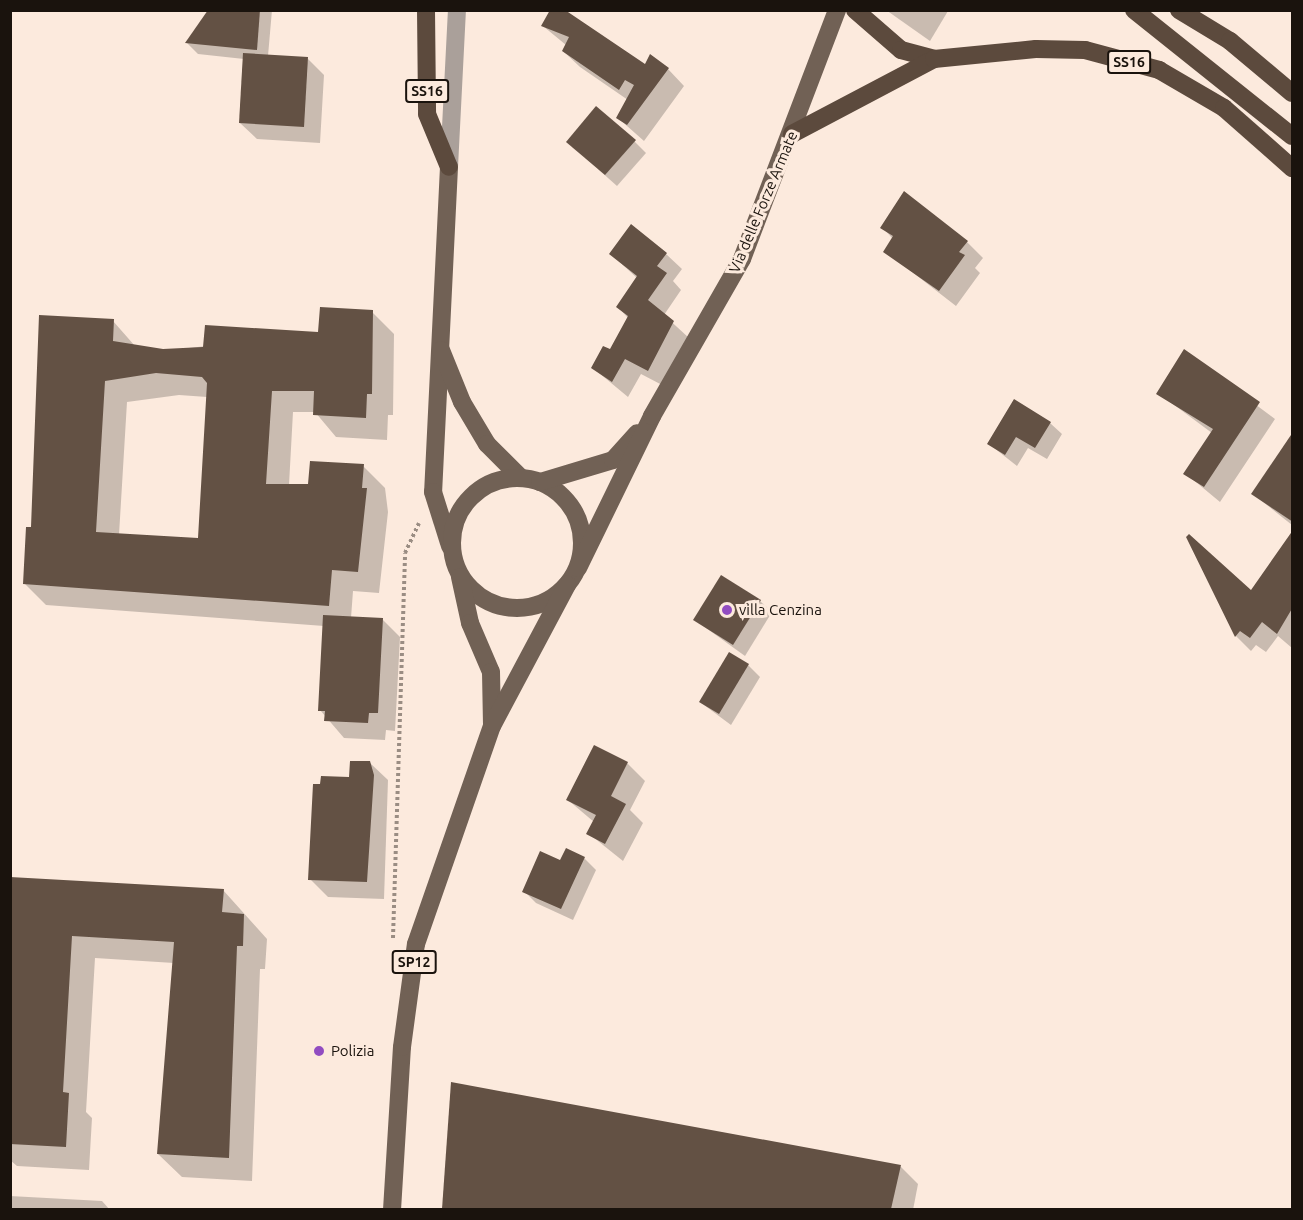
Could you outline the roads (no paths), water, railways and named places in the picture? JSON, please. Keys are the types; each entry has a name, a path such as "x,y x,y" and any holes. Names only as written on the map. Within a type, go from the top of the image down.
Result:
{"highway":[{"name":"SS16","path":"426,10 427,114 449,167"},
{"name":"SS16","path":"855,10 901,50 934,59 1036,49 1085,50 1159,70 1224,108 1293,168"},
{"name":"SS16","path":"1134,10 1293,136"},
{"path":"1179,10 1230,41"},
{"path":"1197,10 1230,41 1293,93"},
{"name":"SS16","path":"792,134 934,59"}],"main road":[{"name":"Via delle Forze Armate","path":"578,568 652,416 742,259 792,134 837,10"},
{"path":"449,167 438,342 433,492 452,554 459,574 472,591 510,608 531,607 567,585 578,568 583,548 572,508 540,482 521,478 484,487 469,500 452,534 452,554"},
{"path":"438,342 462,402 487,444 521,478"},
{"name":"Via delle Forze Armate","path":"540,482 613,460 652,416"},
{"name":"SP12","path":"459,574 470,623 491,672 492,726"},
{"name":"SP12","path":"392,1209 402,1047 417,944 492,726 567,585"}],"street":[{"path":"449,167 457,10"}],"place":[{"name":"villa Cenzina","path":"727,610"},
{"name":"Polizia","path":"319,1051"}]}
